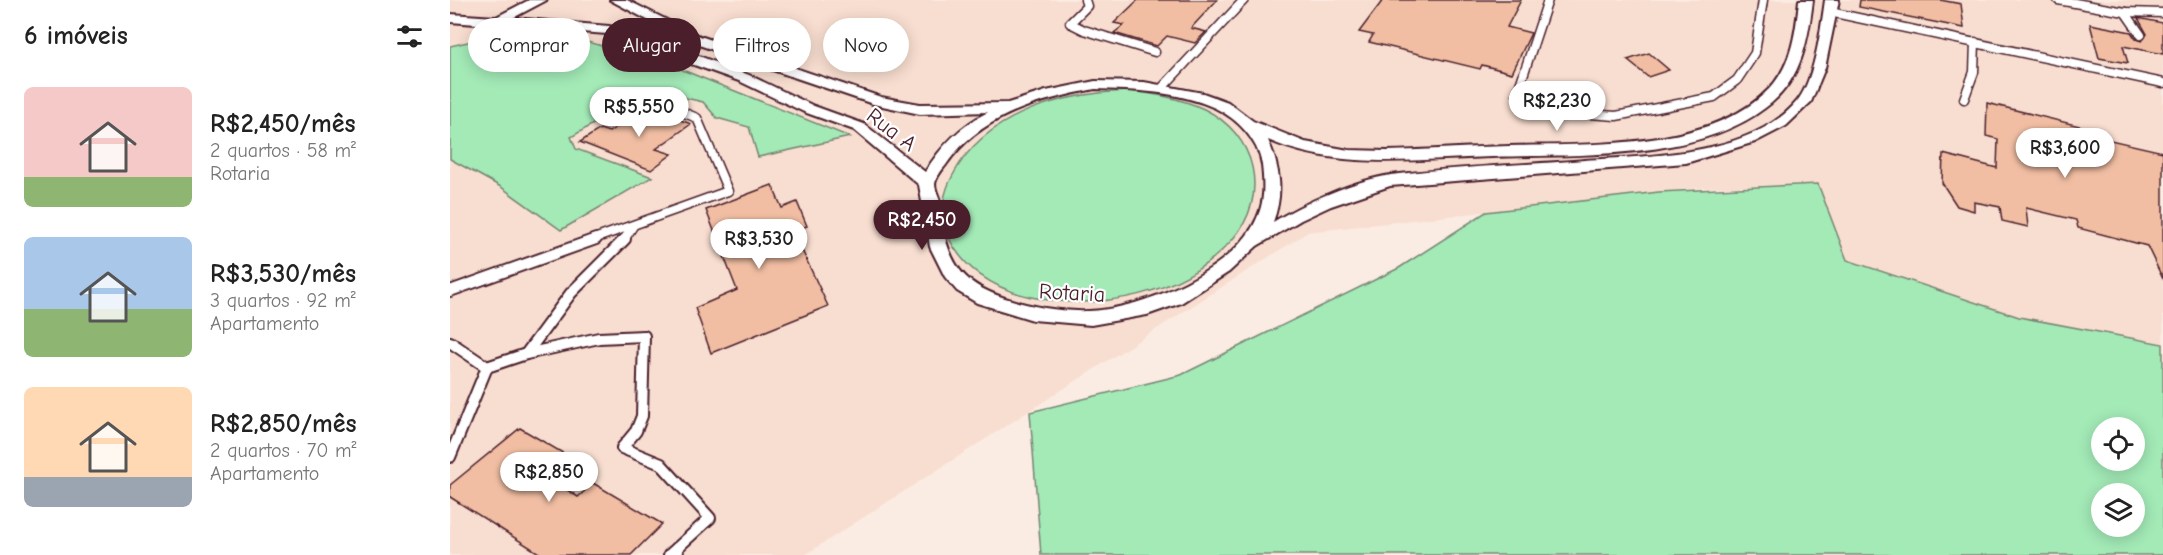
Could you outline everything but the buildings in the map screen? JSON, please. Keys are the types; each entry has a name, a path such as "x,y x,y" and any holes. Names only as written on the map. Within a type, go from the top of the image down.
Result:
{"street":[{"path":"501,18 540,0"},
{"path":"1250,125 1284,143 1332,153 1410,156 1629,144 1684,137 1745,116 1778,86 1792,70 1802,43 1806,0"},
{"name":"Rua A","path":"624,1 692,38 878,101 920,109 1010,107"},
{"path":"1251,244 1295,216 1325,202 1389,181 1686,158 1728,148 1759,135 1804,102 1817,71 1831,6"},
{"name":"Rua A","path":"450,18 468,19"},
{"path":"450,26 468,22"},
{"name":"Rua A","path":"590,28 609,30 734,74 809,109 859,127 927,183"},
{"name":"Rotaria","path":"1095,85 1162,88 1178,90 1215,103 1250,125 1267,152 1274,184 1271,213 1251,244 1209,279 1182,295 1152,308 1119,316 1059,317 1025,312 970,291 947,267 936,238 927,183 940,159 960,139 1010,107 1052,93 1095,85"}],"lane":[{"path":"1085,0 1087,6 1070,23 1155,52"},
{"path":"1162,88 1244,0"},
{"path":"1548,0 1517,94 1527,104 1548,111 1616,116 1714,97 1737,80 1755,53 1762,0"},
{"path":"2058,0 2125,12 2163,13"},
{"path":"1831,6 1975,42 2163,83"},
{"path":"2125,12 2141,35"},
{"path":"1964,99 1974,72 1975,42"},
{"path":"450,291 728,191 697,118 660,103"},
{"path":"526,354 571,293 624,240 633,226"},
{"path":"486,367 526,354 599,338 644,336 640,387 642,416 636,431 622,448 661,464 710,518 675,553"},
{"path":"450,342 486,367"},
{"path":"450,457 486,367"}],"shaded area":[{"path":"450,0 2163,0 2163,344 2019,317 1847,260 1818,184 1697,188 1308,232 805,555 450,555"}],"green space":[{"path":"468,42 468,72 590,72 590,43 602,46 602,72 688,72 850,137 758,157 749,127 717,118 703,102 651,90 571,137 576,149 652,177 561,230 501,187 450,159 450,46"},
{"path":"1129,91 1167,97 1195,105 1222,120 1236,134 1246,150 1252,167 1254,186 1251,204 1244,223 1232,240 1212,259 1166,286 1112,300 1057,301 1031,297 1004,289 969,266 952,244 943,217 947,188 967,153 1006,121 1029,110 1079,96"},
{"path":"1818,184 1847,260 2019,317 2163,344 2163,555 1041,555 1030,412 1181,375 1399,268 1486,212 1659,192"}]}
